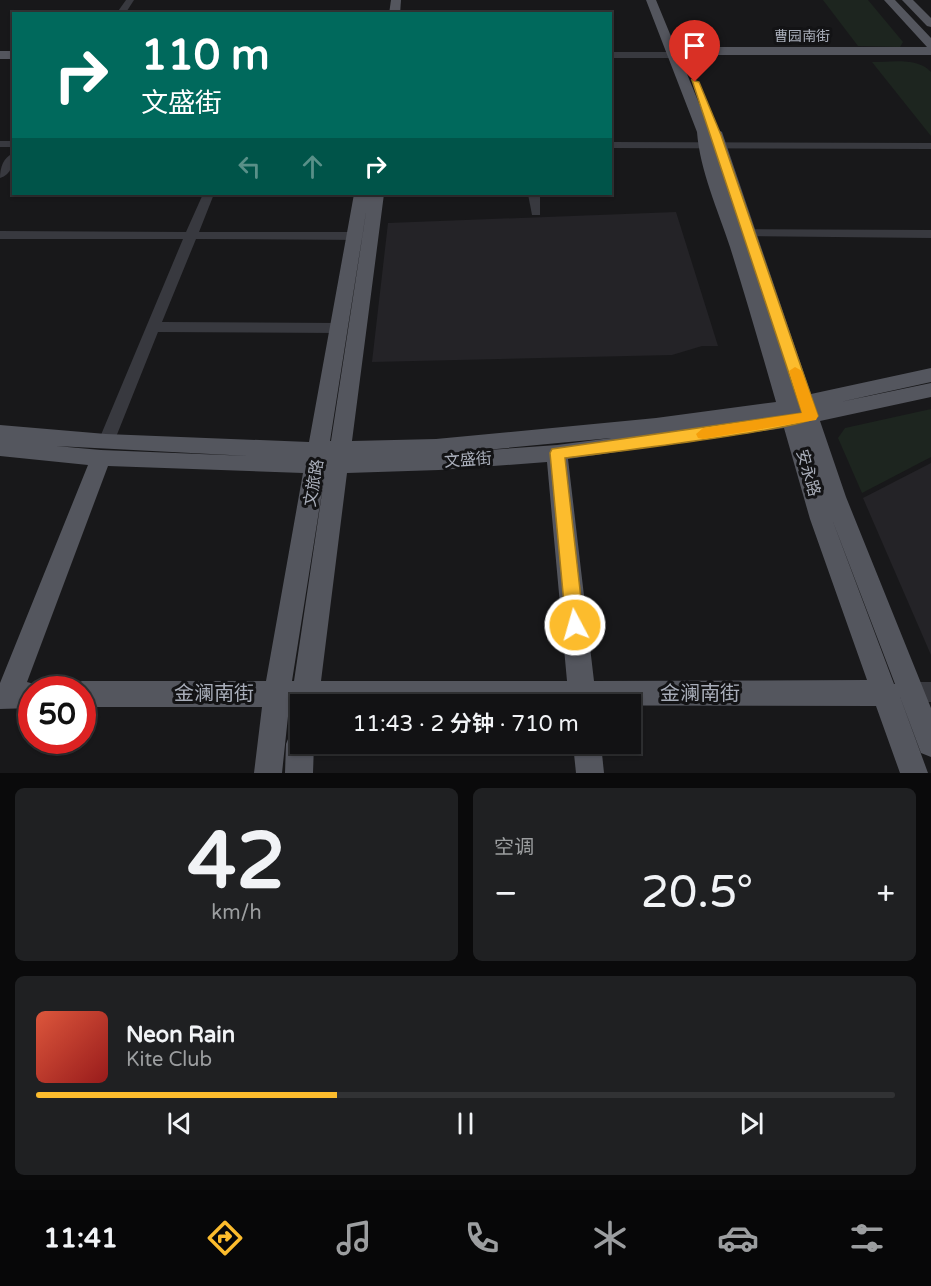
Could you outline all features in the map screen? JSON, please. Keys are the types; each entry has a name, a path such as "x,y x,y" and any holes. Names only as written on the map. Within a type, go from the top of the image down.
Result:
{"main road":[{"name":"安永路","path":"651,0 679,54"},
{"name":"安永路","path":"661,0 712,145 799,411 922,692 931,743"},
{"path":"889,0 931,45"},
{"path":"907,0 931,24"},
{"name":"曹园南街","path":"679,54 931,51"},
{"name":"曹园南街","path":"679,54 931,56"},
{"name":"文旅路","path":"268,773 278,693 329,457 363,236 361,195"},
{"name":"文旅路","path":"305,694 329,457 339,328 376,195"},
{"name":"文盛街","path":"0,433 104,450 233,464 559,436 799,411 931,375"},
{"name":"文盛街","path":"329,457 439,462 557,453 931,390"},
{"name":"安永路","path":"799,411 821,519 914,773"},
{"name":"文盛街","path":"0,448 104,450"},
{"path":"14,695 104,450"},
{"path":"557,453 582,694"},
{"name":"金澜南街","path":"96,694 278,693 290,696"},
{"name":"金澜南街","path":"641,699 886,693"},
{"path":"299,773 300,754"},
{"path":"588,754 591,773"}],"street":[{"name":"曹园南街","path":"612,55 679,54"},
{"path":"612,145 931,146"},
{"path":"0,175 12,159"},
{"path":"104,450 208,195"},
{"path":"534,195 536,212"},
{"path":"741,233 931,234"},
{"path":"0,235 363,236"},
{"path":"153,327 339,328"}],"shaded area":[{"path":"823,0 868,0 903,42 900,47 858,46"},
{"path":"872,62 912,62 926,67 931,72 931,136"},
{"path":"676,212 718,346 702,346 672,355 372,362 388,223"},
{"path":"931,409 931,457 862,493 838,438 845,428"},
{"path":"931,463 931,655 863,498"}],"slow traffic":[{"path":"703,434 793,421 811,416 795,371"}],"route":[{"path":"575,625 557,453 760,426 811,416 717,135 695,82"}]}
